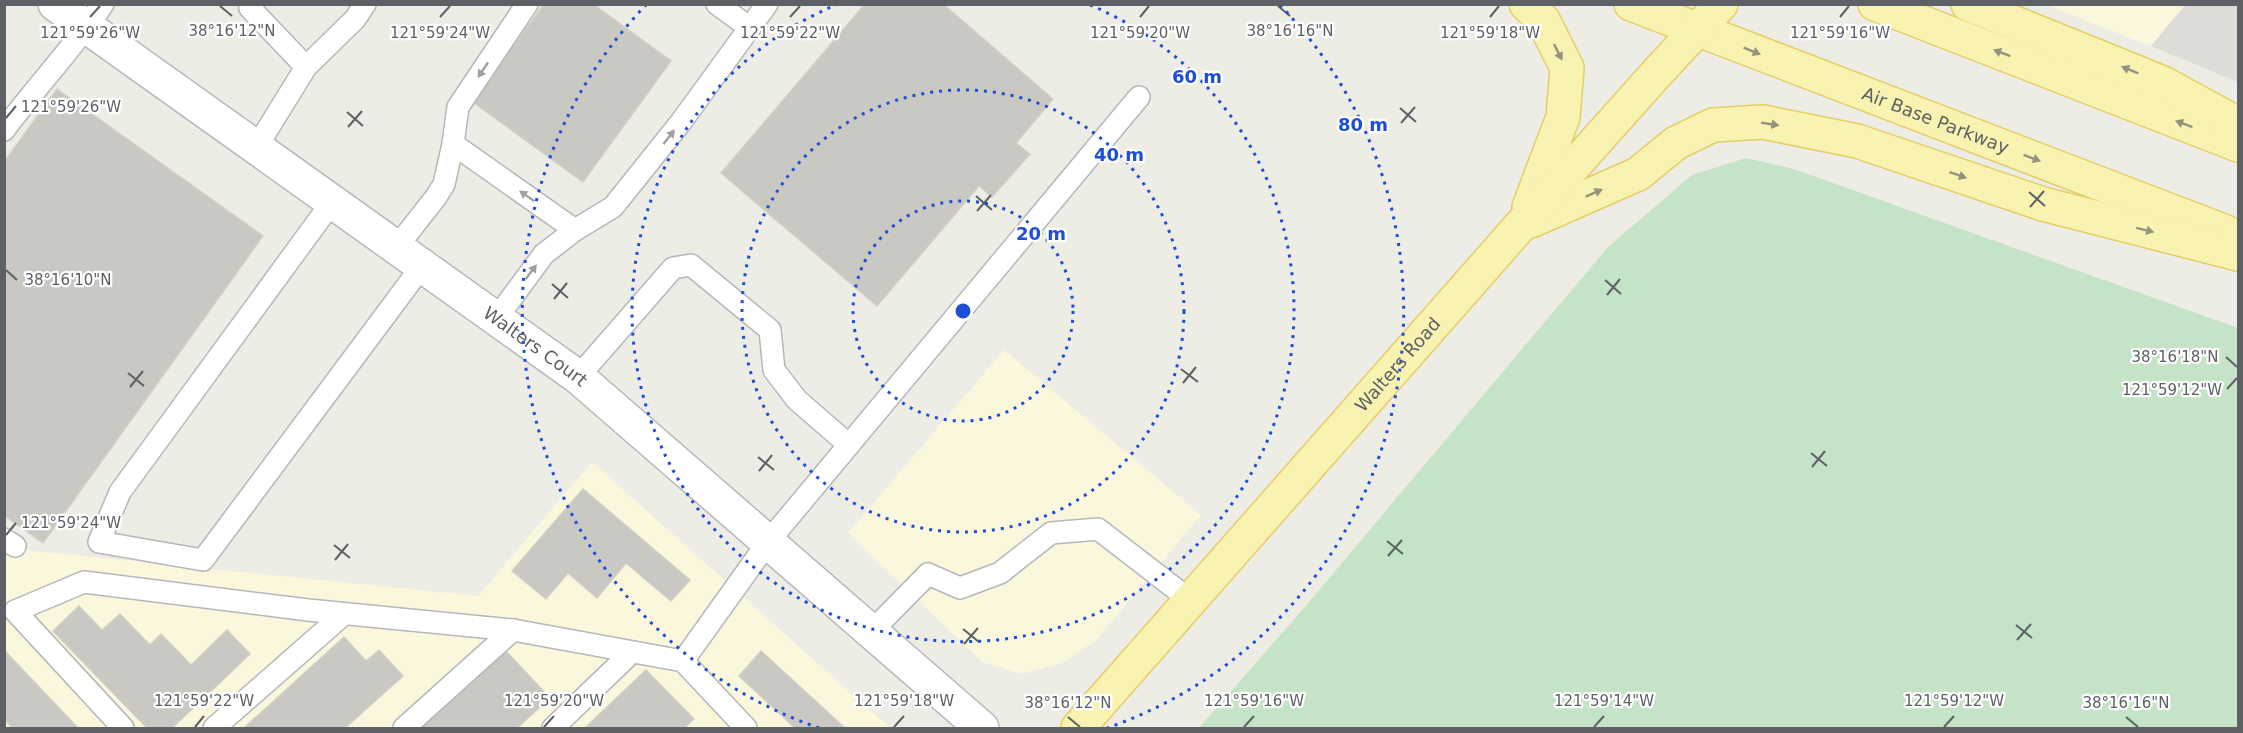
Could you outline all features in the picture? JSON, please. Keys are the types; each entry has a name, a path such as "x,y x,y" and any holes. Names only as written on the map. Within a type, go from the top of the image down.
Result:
{"main road":[{"path":"1521,225 1563,117 1567,68 1543,20 1526,4"},
{"name":"Air Base Parkway","path":"1632,4 2238,237"},
{"name":"Walters Road","path":"1078,729 1521,225 1722,4"},
{"path":"1875,4 2238,145"},
{"path":"1968,4 2163,83 2238,124"},
{"path":"1521,225 1638,174 1676,143 1713,125 1763,122 1857,141 2043,204 2238,254"}],"street":[{"name":"Walters Court","path":"55,4 95,16 256,148 578,377 982,729"}],"lane":[{"path":"252,4 250,8 306,67"},
{"path":"256,148 306,67 355,19 365,4"},
{"path":"332,201 120,492 99,542 203,560 409,257 444,184 458,107 527,4"},
{"path":"717,4 750,28"},
{"path":"496,319 544,254 575,230 614,207 681,122 767,4"},
{"path":"4,130 95,16"},
{"path":"682,661 768,542 1139,98"},
{"path":"453,144 575,230"},
{"path":"578,377 673,267 691,265 770,330 774,370 797,400 849,445"},
{"path":"871,632 928,574 960,588 1000,573 1051,533 1098,528 1191,600"},
{"path":"123,729 15,611 84,582 344,614 513,630 682,661 734,724"},
{"path":"214,729 344,614"},
{"path":"404,729 513,630"},
{"path":"553,729 632,652"}],"shaded area":[{"path":"2186,4 2238,5 2238,82 2151,46"},
{"path":"2047,5 2186,5 2151,46"},
{"path":"1004,350 1201,515 1096,640 1062,663 1022,674 982,662 848,533"},
{"path":"592,462 890,728 5,728 4,548 478,596"}],"green space":[{"path":"1746,158 1794,169 2238,328 2238,728 1199,728 1304,608 1608,247 1692,175"}],"building":[{"path":"544,4 593,4 671,61 583,182 473,102"},
{"path":"865,4 943,4 1053,99 1016,143 1030,154 992,197 979,186 877,306 721,173"},
{"path":"57,89 263,236 43,543 4,515 4,162"},
{"path":"583,489 690,580 671,601 626,563 597,598 568,573 546,599 512,571"},
{"path":"79,606 102,630 120,614 150,645 161,634 191,665 227,630 250,654 172,728 147,728 53,631"},
{"path":"344,637 366,661 379,650 403,676 345,728 244,728"},
{"path":"502,647 550,698 517,728 416,728"},
{"path":"4,650 78,728 13,728 4,719"},
{"path":"761,651 845,728 795,728 739,676"},
{"path":"646,670 694,719 684,728 585,728"}]}
